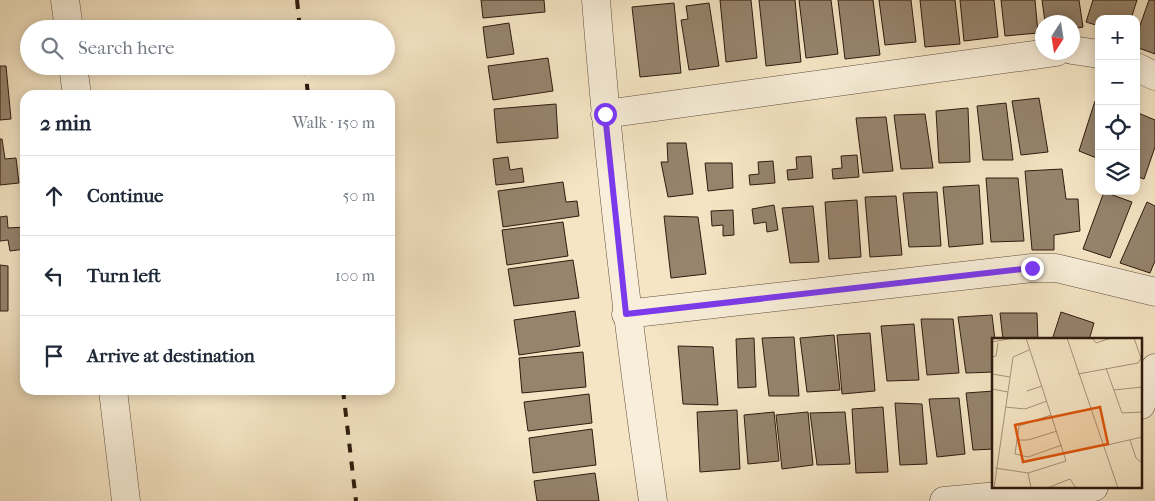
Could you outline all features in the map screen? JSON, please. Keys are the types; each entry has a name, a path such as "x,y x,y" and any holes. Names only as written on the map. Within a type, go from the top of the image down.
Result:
{"street":[{"path":"66,0 68,20"},
{"path":"596,0 605,114 626,314 653,501"},
{"path":"1080,51 1095,53"},
{"path":"605,114 1035,55"},
{"path":"1140,69 1155,76"},
{"path":"75,75 76,90"},
{"path":"626,314 1032,268 1056,268 1155,292"},
{"path":"1142,401 1155,368"},
{"path":"113,395 126,501"},
{"path":"944,501 1083,488"}],"building":[{"path":"481,0 544,0 545,12 483,18"},
{"path":"720,0 751,0 757,58 726,62"},
{"path":"759,0 795,0 801,62 766,66"},
{"path":"799,0 831,0 838,54 806,58"},
{"path":"838,0 873,0 880,55 845,59"},
{"path":"879,0 911,0 916,42 885,45"},
{"path":"920,0 955,0 960,44 925,47"},
{"path":"960,0 994,0 998,37 964,41"},
{"path":"1001,0 1035,0 1035,33 1005,36"},
{"path":"1042,0 1079,0 1083,27 1080,28 1080,15 1044,15"},
{"path":"1093,0 1137,0 1132,15 1095,15 1095,25 1086,22"},
{"path":"1149,0 1155,0 1155,54 1140,48 1140,26"},
{"path":"674,3 681,73 640,77 632,7"},
{"path":"709,3 719,66 689,70 681,20 688,19 686,6"},
{"path":"509,23 514,54 487,58 483,27"},
{"path":"548,58 553,91 493,100 488,66"},
{"path":"0,66 6,66 11,119 0,120"},
{"path":"1039,98 1048,152 1021,155 1012,101"},
{"path":"1095,101 1095,157 1079,151"},
{"path":"1006,103 1013,160 983,160 977,106"},
{"path":"556,104 558,138 497,143 494,109"},
{"path":"968,108 970,162 939,163 936,111"},
{"path":"925,114 933,168 901,169 894,115"},
{"path":"1140,114 1155,120 1155,147 1144,179 1140,178"},
{"path":"886,117 893,171 863,173 856,118"},
{"path":"0,139 2,139 5,159 16,158 19,183 0,185"},
{"path":"667,143 686,143 693,194 668,197 661,162 668,162"},
{"path":"857,155 859,177 833,179 832,169 842,168 841,156"},
{"path":"811,156 813,178 788,180 787,170 797,169 796,157"},
{"path":"508,157 510,170 522,168 524,182 496,185 493,159"},
{"path":"773,161 775,183 750,185 749,175 759,174 758,162"},
{"path":"705,163 732,163 733,188 708,191"},
{"path":"1062,169 1066,199 1078,199 1080,231 1054,235 1054,250 1032,250 1025,171"},
{"path":"986,178 1018,178 1024,241 991,242"},
{"path":"563,182 566,202 577,201 579,216 503,227 498,191"},
{"path":"979,185 983,244 949,247 943,187"},
{"path":"937,192 941,246 909,247 903,193"},
{"path":"1103,195 1112,195 1132,202 1110,258 1083,249"},
{"path":"896,196 902,255 870,257 865,197"},
{"path":"857,200 861,257 829,259 825,202"},
{"path":"1147,202 1155,206 1155,261 1150,273 1120,263"},
{"path":"774,205 778,230 767,232 766,222 754,224 752,209"},
{"path":"813,206 819,262 790,263 782,208"},
{"path":"733,210 734,235 723,236 723,225 712,226 711,211"},
{"path":"7,216 8,228 20,227 20,250 10,251 8,240 0,241 0,217"},
{"path":"664,216 698,217 706,274 671,278"},
{"path":"563,222 568,256 507,265 502,230"},
{"path":"573,260 579,298 514,306 508,269"},
{"path":"0,265 8,266 8,311 0,311"},
{"path":"575,311 580,346 519,355 514,320"},
{"path":"1061,312 1094,323 1090,338 1053,338"},
{"path":"1000,313 1037,313 1038,338 1003,338"},
{"path":"992,315 995,338 992,338 992,372 966,373 958,317"},
{"path":"921,319 953,319 959,373 927,375"},
{"path":"914,324 919,380 887,381 881,326"},
{"path":"870,333 875,391 842,394 837,335"},
{"path":"834,335 840,390 807,392 800,338"},
{"path":"794,337 799,396 769,396 762,338"},
{"path":"754,338 756,387 738,388 736,339"},
{"path":"678,346 713,347 718,405 683,404"},
{"path":"583,352 586,387 522,393 519,358"},
{"path":"992,391 992,449 973,450 966,393"},
{"path":"589,394 592,423 528,431 524,402"},
{"path":"959,398 965,454 937,457 929,399"},
{"path":"895,403 922,404 927,464 900,465"},
{"path":"883,407 888,472 856,473 852,409"},
{"path":"737,410 740,469 700,472 697,412"},
{"path":"774,412 779,461 748,464 744,415"},
{"path":"808,412 813,465 782,469 776,415"},
{"path":"845,412 850,464 817,465 810,413"},
{"path":"592,429 596,465 533,473 529,438"},
{"path":"595,473 599,501 537,501 534,481"}],"railway":[{"path":"297,0 299,20"},
{"path":"306,75 307,90"},
{"path":"344,395 356,501"}],"route":[{"path":"605,114 626,314 1006,269 1032,268"}]}
